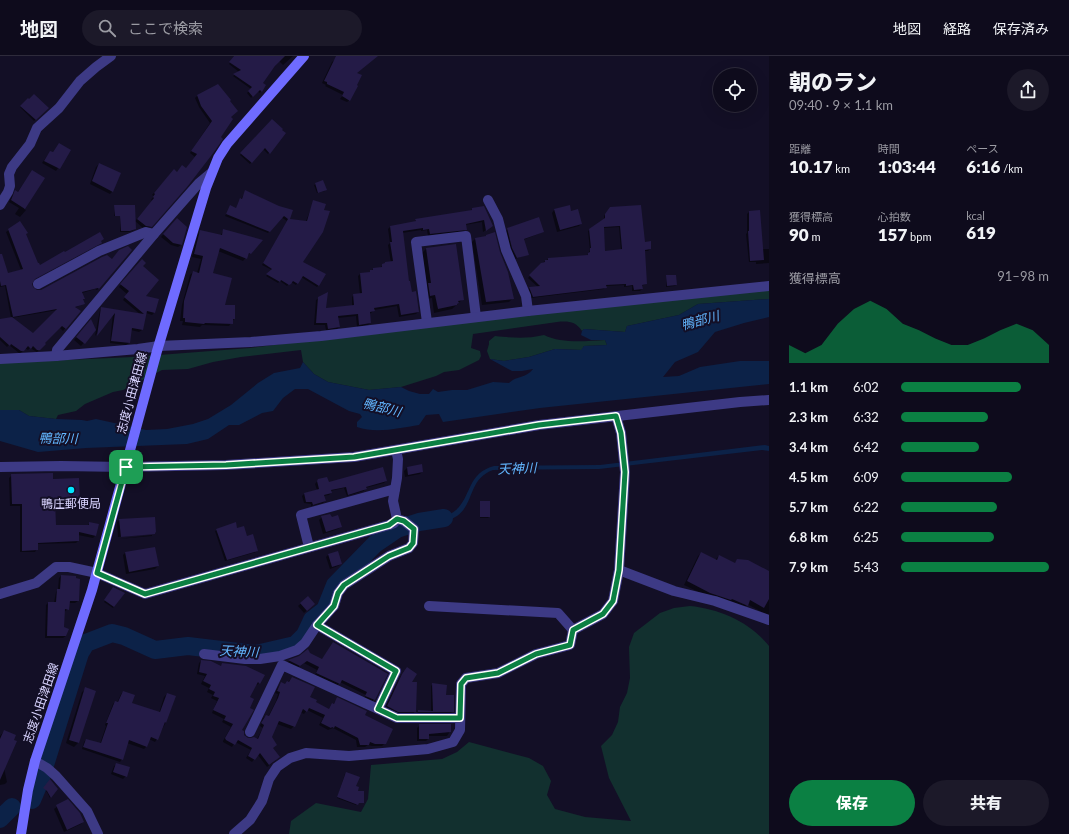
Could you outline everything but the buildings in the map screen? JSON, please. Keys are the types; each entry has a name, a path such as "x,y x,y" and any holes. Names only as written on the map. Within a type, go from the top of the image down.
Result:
{"main road":[{"name":"志度小田津田線","path":"21,834 28,790 41,765 97,573 158,349 206,188 218,158 227,144 304,56"}],"street":[{"path":"0,205 10,186 9,174 12,167 30,144 37,128 59,108 80,81 111,56"},
{"path":"56,356 57,350 154,234 199,183 212,173"},
{"path":"488,200 498,219 506,250 526,296 528,311"},
{"path":"38,284 99,250 146,232 154,234"},
{"path":"427,322 416,242 466,236 476,317"},
{"path":"0,359 158,349 321,336 427,322 769,286"},
{"path":"0,467 127,463 226,465 354,457 539,425 769,400"},
{"path":"573,630 603,614 613,601 619,570 624,465 621,433 616,416"},
{"path":"250,732 281,661 305,643 317,625 334,606 338,593 344,585 389,556 409,548 413,543 414,529 401,519 393,501 398,459 396,450"},
{"path":"308,543 301,515 395,489"},
{"path":"0,594 36,583 56,567 69,567 97,573 145,594 308,543 389,525 401,519"},
{"path":"619,570 674,591 715,601 769,620"},
{"path":"428,606 558,613 573,630"},
{"path":"317,625 396,671 378,709"},
{"path":"234,834 250,820 262,801 269,779 277,767 290,758 306,752 349,756 428,749 453,742 460,730 461,684 466,678 498,673 536,654 570,645 573,630"},
{"path":"204,654 245,659 281,661 397,718 460,718"},
{"path":"41,765 56,776 87,811 98,834"}],"green space":[{"path":"769,288 769,299 698,304 679,315 627,326 625,332 584,329 582,331 574,323 557,322 473,334 471,348 480,351 481,356 479,360 459,370 444,372 401,387 369,390 328,382 314,374 303,362 301,350 241,357 213,362 188,369 162,370 123,390 113,392 85,404 76,411 58,415 56,419 29,416 19,410 0,410 0,363 133,357 250,348 472,320"},
{"path":"544,335 566,341 605,340 607,345 584,346 582,350 555,349 529,357 504,361 490,359 487,351 489,341 495,336 520,338"},
{"path":"690,606 712,610 734,618 753,630 769,646 769,834 289,834 291,821 316,803 361,812 368,799 371,765 442,759 457,752 469,742 529,758 543,766 551,781 547,795 555,809 585,817 631,821 609,778 601,746 612,735 618,722 620,707 627,693 630,678 629,647 634,633 660,613 674,608"}],"water":[{"name":"鴨部川","path":"769,299 769,317 715,332 698,352 675,362 663,377 679,376 700,367 740,361 769,361 769,384 540,408 443,422 439,414 426,415 419,425 380,430 357,427 357,422 362,417 360,414 349,411 308,389 295,389 283,398 273,411 262,413 239,425 229,425 208,439 187,444 86,448 38,452 0,441 0,410 19,410 29,416 56,419 87,421 96,419 146,430 167,429 193,424 208,419 231,405 258,383 274,373 300,368 303,362 314,374 328,382 369,390 401,387 420,394 429,394 433,389 438,392 467,390 493,382 509,383 527,374 533,369 512,371 490,359 504,361 529,357 555,349 581,350 584,346 607,345 605,340 591,340 581,335 582,331 584,329 625,332 627,326 679,315 698,304"},
{"path":"765,445 769,446 769,451 762,450 599,469 493,470 479,479 467,505 457,516 444,522 421,526 419,520 450,514 457,509 478,475 484,470 494,466 600,465"}],"waterway":[{"name":"天神川","path":"32,800 40,781 80,653 86,643 112,633 124,636 155,650 188,646 256,654 295,645 305,635 312,620 325,610 335,585 375,544 397,529 419,522 444,518"},
{"name":"天神川","path":"0,819 12,807"}],"place":[{"name":"鴨庄郵便局","path":"71,490"}],"route":[{"path":"616,416 621,433 625,472 619,570 613,601 603,614 573,630 570,645 536,654 498,673 466,678 461,684 460,718 397,718 378,709 396,671 317,625 334,606 338,593 344,585 389,556 409,548 413,543 414,529 411,526 404,521 397,519 394,523 389,525 145,594 97,573 126,467 226,465 354,457 539,425 616,416"}]}
